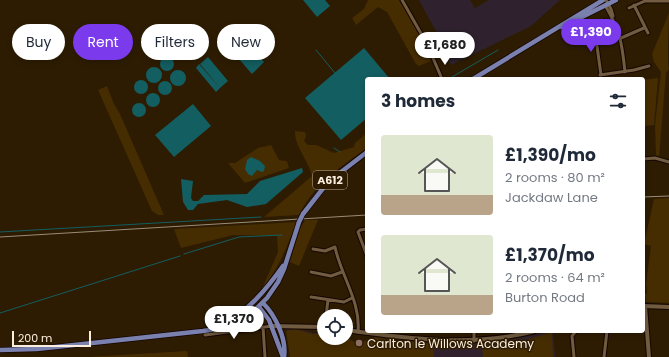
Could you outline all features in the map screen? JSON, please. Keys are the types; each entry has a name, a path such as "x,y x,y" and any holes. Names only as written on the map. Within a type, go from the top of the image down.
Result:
{"main road":[{"path":"477,77 582,13 605,2 616,0"},
{"path":"550,32 605,2"},
{"name":"A612","path":"0,350 37,349 228,327 243,319 259,302 285,263 303,214 328,182 365,153"},
{"path":"259,302 269,309 284,352 283,357"},
{"name":"A612","path":"218,328 259,302"}],"street":[{"path":"402,0 426,43 441,77"},
{"path":"629,8 646,1 669,1"},
{"path":"605,2 621,38 625,72"},
{"path":"634,5 644,28 648,33"},
{"path":"577,36 606,20"},
{"path":"590,28 597,46 601,75 625,72 649,66"},
{"path":"621,38 644,28"},
{"path":"645,159 655,158 669,162"},
{"path":"365,229 358,232 365,251"},
{"path":"313,249 325,251 335,247 342,272 358,311 358,332"},
{"path":"311,272 332,276 342,272"},
{"path":"312,297 344,302 352,298"},
{"path":"327,309 328,300"},
{"path":"645,306 669,307"},
{"path":"645,316 649,357"},
{"path":"205,335 255,327 317,327"},
{"path":"263,327 265,357"},
{"path":"353,331 365,332"},
{"path":"378,333 397,334 430,340 474,340 503,338 526,333"},
{"path":"474,333 474,340"},
{"path":"574,333 572,336 574,357"},
{"path":"604,357 607,333"}],"shaded area":[{"path":"368,0 399,0 424,42 431,61 419,66 416,64 387,12 378,7 356,25 352,18 364,9"},
{"path":"419,0 470,0 475,8 489,0 560,0 531,26 451,65 445,55 437,58 428,38 437,33"},
{"path":"669,13 669,69 666,73 659,157 656,155 655,125 661,72 654,62 652,54"},
{"path":"658,78 654,125 645,126 645,80"},
{"path":"107,86 164,215 158,215 152,211 98,90"},
{"path":"295,131 305,132 306,136 304,141 308,145 316,145 334,153 354,147 355,143 365,135 365,149 328,177 312,194 299,215 264,217 312,176 295,137"},
{"path":"271,145 279,160 287,161 289,168 245,183 228,163 235,163 258,148"},
{"path":"669,198 669,303 646,302 645,294 647,293 646,284 651,246 645,244 645,240 654,199"},
{"path":"305,220 318,220 299,266 290,262 300,229"},
{"path":"297,222 274,273 262,289 278,252 277,236 233,235 181,248 174,229"},
{"name":"Carlton le Willows Academy","path":"295,328 317,333 317,345 353,345 353,341 362,342 375,337 455,345 504,341 543,333 553,333 555,357 294,357 291,339 286,329"},
{"path":"295,329 317,334 317,345 353,345 353,341 363,342 375,337 433,344 434,357 290,357 286,331"},
{"path":"552,333 553,357 483,357 482,345 509,345"},
{"path":"187,351 188,357 88,357"}],"water":[{"path":"303,0 325,0 330,6 317,17"},
{"path":"364,48 388,77 365,77 365,120 341,140 305,98"},
{"path":"209,58 228,81 220,88 200,64 205,60 209,60"},
{"path":"161,60 174,61 174,67 170,71 164,71 160,67"},
{"path":"240,60 262,60 264,62 252,74"},
{"path":"199,64 220,88 216,92 196,68"},
{"path":"154,67 161,72 162,75 157,82 154,83 147,78 146,75 151,68"},
{"path":"175,70 181,70 186,75 184,84 181,86 175,86 170,81 170,75"},
{"path":"138,80 144,80 148,84 148,90 144,94 138,94 134,90 134,84"},
{"path":"162,81 168,81 172,85 172,91 168,95 162,95 158,91 158,85"},
{"path":"150,93 156,93 160,97 160,103 156,107 150,107 146,103 146,97"},
{"path":"136,103 142,103 146,107 146,113 142,117 136,117 132,113 132,107"},
{"path":"193,104 211,126 174,157 155,135"},
{"path":"251,157 260,161 265,166 264,171 262,172 257,170 252,176 248,174 245,169 247,160"},
{"path":"302,168 303,172 266,204 247,207 227,200 198,204 193,210 188,210 183,202 181,179 193,181 191,198 193,201 198,201 204,195 247,194 260,181"}],"waterway":[{"path":"316,50 335,73"},
{"path":"452,77 498,50"},
{"path":"334,148 340,152"},
{"path":"0,232 261,217"},
{"path":"184,254 239,237 282,235"},
{"path":"0,313 180,256"}],"railway":[{"path":"645,197 669,196"},
{"path":"0,237 365,215"}],"place":[{"name":"Carlton le Willows Academy","path":"359,343"}]}
